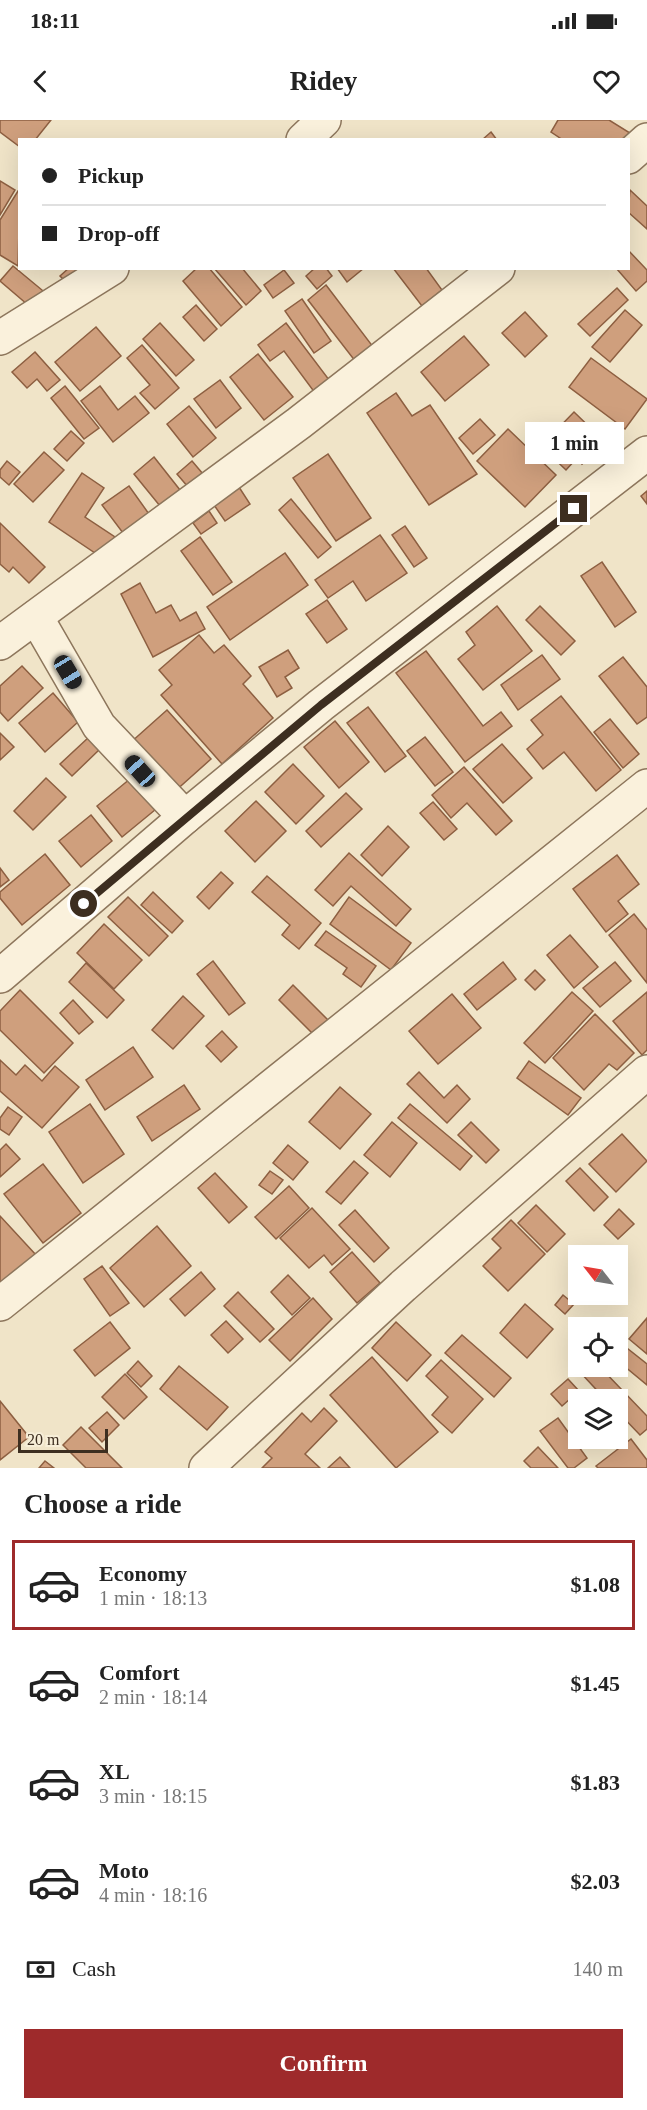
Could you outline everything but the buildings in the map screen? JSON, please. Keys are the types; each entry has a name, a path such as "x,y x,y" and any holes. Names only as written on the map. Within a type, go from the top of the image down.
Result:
{"street":[{"path":"305,138 324,120"},
{"path":"630,155 647,140"},
{"path":"0,338 109,270"},
{"path":"0,643 386,358 496,270"},
{"path":"0,976 185,817 321,705 647,453"},
{"path":"36,617 99,726 185,817"},
{"path":"0,1304 647,786"},
{"path":"206,1468 403,1287 647,1071"}],"route":[{"path":"84,904 321,705 574,509"}]}
